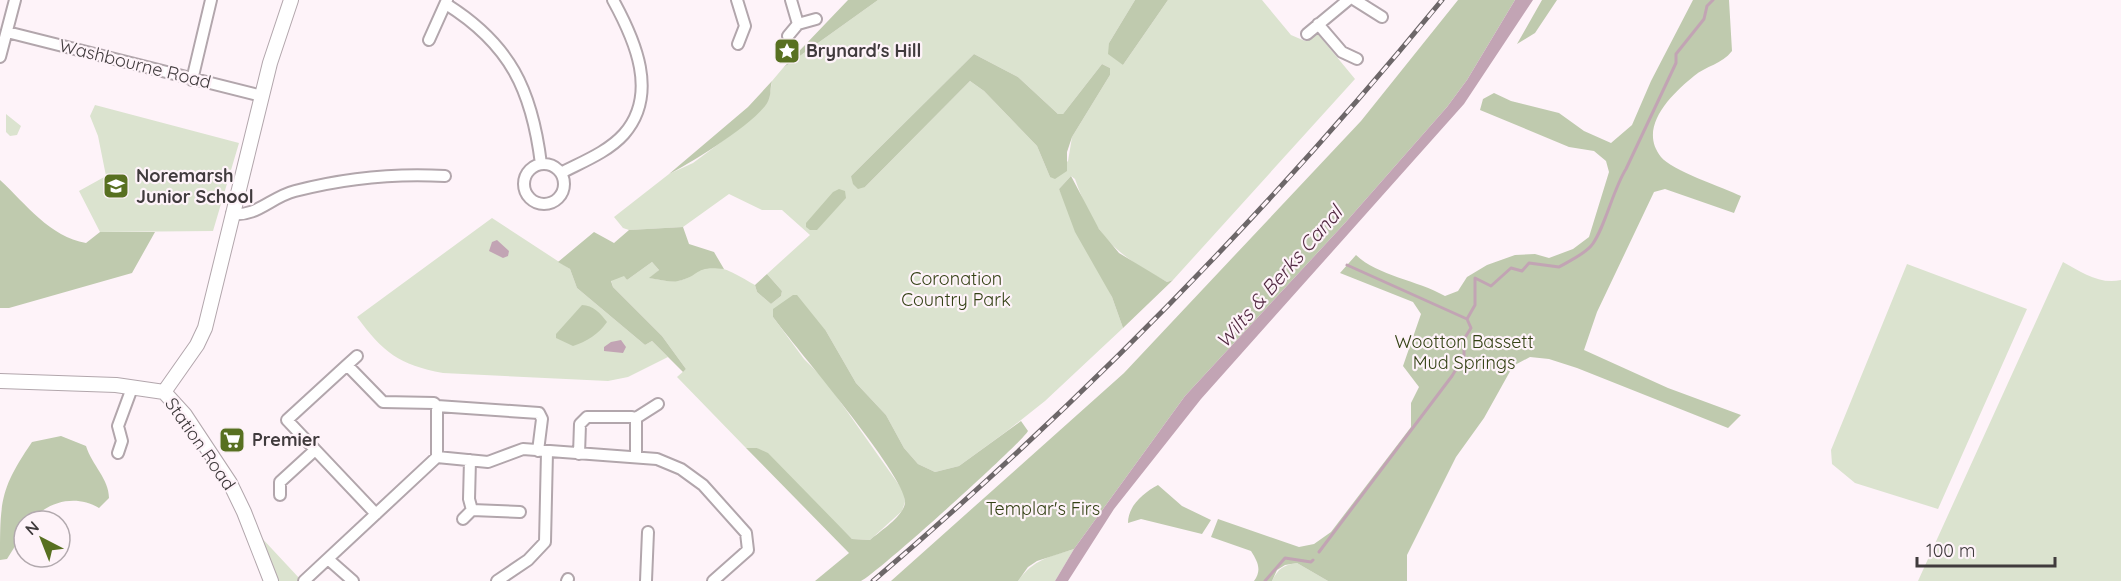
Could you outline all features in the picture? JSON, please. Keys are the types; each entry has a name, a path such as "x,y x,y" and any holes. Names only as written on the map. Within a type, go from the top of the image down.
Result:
{"street":[{"path":"0,57 15,0"},
{"path":"192,80 211,0"},
{"path":"164,392 197,345 205,328 262,96 291,0"},
{"path":"561,173 616,141 631,124 639,108 643,89 637,54 612,0"},
{"path":"737,0 745,26 738,44"},
{"path":"791,0 798,24"},
{"path":"1307,34 1348,0"},
{"path":"1354,0 1382,17"},
{"path":"429,40 446,2 490,37 512,65 530,104 541,164"},
{"path":"788,36 798,24 816,20"},
{"path":"1318,24 1342,52 1357,60"},
{"name":"Washbourne Road","path":"7,32 262,96"},
{"path":"541,164 553,166 561,173 563,190 557,200 546,204 535,202 524,189 524,178 531,168 541,164"},
{"path":"232,214 252,213 294,191 364,176 399,174 445,176"},
{"path":"277,429 357,356"},
{"path":"347,365 383,402 437,406 540,407 545,542 521,566 497,581"},
{"name":"Station Road","path":"0,381 116,385 164,392 185,416 230,483 271,581"},
{"path":"118,453 122,441 118,426 132,388"},
{"path":"579,454 580,424 587,417 636,418 658,404"},
{"path":"304,581 437,457 437,406"},
{"path":"636,418 636,456"},
{"path":"287,420 376,514"},
{"path":"280,482 315,450"},
{"path":"437,457 494,461 523,450 636,456 672,464 690,474 746,533 750,543 748,550 713,581"},
{"path":"463,519 472,510 470,460"},
{"path":"272,473 280,482 280,495"},
{"path":"472,510 519,512"},
{"path":"646,581 648,532"},
{"path":"328,559 353,581"}],"green space":[{"path":"848,0 878,0 783,68"},
{"name":"Coronation Country Park","path":"878,0 1135,0 1109,43 1123,65 1168,0 1262,0 1291,35 1305,41 1317,33 1355,79 1173,280 1167,282 1149,272 1120,252 1109,241 1090,215 1075,179 1071,176 1059,189 1112,297 1123,328 1045,401 959,466 935,472 918,464 904,448 886,415 856,383 826,331 774,309 773,317 804,359 825,380 904,492 905,502 902,511 870,540 852,539 757,448 746,448 677,377 686,369 662,336 613,287 611,280 624,275 627,280 652,262 659,270 650,278 668,281 682,280 698,269 709,266 730,272 755,285 757,292 771,304 781,296 782,291 767,274 810,235 782,210 762,210 729,194 683,227 629,230 623,228 614,217 669,174 693,163 736,131 765,105 769,99 772,81 783,68","holes":["974,54 1018,77 1058,114 1063,114 1102,64 1110,68 1110,75 1072,137 1068,161 1050,177 1037,146 984,91 970,81 865,187 851,176"]},
{"path":"1135,0 1168,0 1123,65 1108,54 1109,43"},
{"name":"Templar's Firs","path":"1458,0 1515,0 1467,80 1447,107 1345,223 1185,396 1074,549 1037,561 1028,567 1018,581 891,581 1124,373 1361,121"},
{"path":"1542,0 1557,0 1535,33 1517,44"},
{"name":"Wootton Bassett Mud Springs","path":"1693,0 1729,0 1732,51 1724,59 1694,76 1676,92 1660,112 1655,123 1653,134 1655,146 1661,157 1675,167 1741,196 1734,213 1665,189 1654,192 1597,312 1584,350 1668,388 1741,415 1728,428 1577,368 1549,359 1530,357 1513,366 1484,418 1456,457 1407,555 1407,581 1328,581 1297,563 1285,565 1277,570 1272,581 1254,581 1258,573 1258,566 1251,551 1211,537 1218,519 1299,547 1314,544 1331,532 1411,427 1411,403 1419,387 1403,366 1421,314 1413,302 1340,273 1356,255 1375,268 1445,296 1458,291 1467,277 1487,265 1515,255 1535,254 1549,258 1573,249 1589,237 1609,172 1606,161 1594,151 1569,147 1480,110 1483,99 1494,93 1511,101 1559,113 1584,131 1611,143 1632,125 1651,81"},
{"path":"974,54 1018,77 1058,114 1063,114 1102,64 1110,68 1110,75 1072,137 1067,152 1067,171 1055,179 1050,177 1037,146 984,91 970,81 865,187 858,189 853,184 851,176"},
{"path":"772,81 769,99 754,118 707,152 669,174 748,107"},
{"path":"95,105 239,143 213,231 100,232 79,191 106,176 98,136 90,116"},
{"path":"6,114 21,126 17,135 10,136 6,132"},
{"path":"1071,176 1099,229 1119,253 1167,282 1173,280 1123,328 1112,297 1075,232 1059,189"},
{"path":"0,180 39,218 73,240 86,243 100,232 155,232 132,273 9,308 0,308"},
{"path":"839,189 845,191 846,198 817,230 810,230 806,227 806,223 833,192"},
{"path":"492,218 570,269 577,288 645,345 652,341 668,357 628,377 608,381 443,373 403,361 384,348 357,317"},
{"path":"683,227 689,244 714,252 724,269 707,268 685,279 667,281 649,278 659,270 652,262 627,280 624,276 611,281 613,287 662,336 686,369 683,372 652,341 645,345 577,288 570,269 558,262 594,232 614,243 629,230"},
{"path":"2063,262 2098,279 2121,280 2121,581 1918,581"},
{"path":"1907,264 2027,309 1938,509 1855,483 1832,464 1831,450"},
{"path":"767,274 782,291 781,296 771,304 757,292 755,285"},
{"path":"793,295 797,295 826,331 856,383 886,415 904,448 918,464 935,472 959,466 1021,421 1028,431 948,508 861,581 815,581 849,553 746,448 757,448 768,453 852,539 870,540 896,518 905,503 901,489 870,441 773,317 773,309"},
{"path":"582,305 593,308 599,313 607,322 604,326 592,337 573,346 556,338 556,334"},
{"path":"61,436 86,446 103,478 109,498 99,508 81,501 72,501 54,504 46,509 12,509 12,551 7,559 0,560 0,523 4,496 21,458 32,442"},
{"path":"1158,485 1182,506 1211,520 1202,534 1141,519 1128,523 1137,501"},
{"path":"259,535 300,579 298,581 276,581"},
{"path":"1074,549 1055,581 1018,581 1036,563"},
{"path":"1297,563 1328,581 1272,581 1282,568"}],"shaded area":[{"path":"1515,0 1533,0 1464,104 1201,399 1114,509 1068,581 1055,581 1074,549 1185,396 1345,223 1447,107 1467,80"},
{"path":"497,240 509,251 508,256 503,258 489,251 492,242"},
{"path":"621,340 626,347 623,353 604,351 604,347 611,342"}],"waterway":[{"path":"1319,552 1452,376 1464,356 1464,339 1471,328 1467,319 1475,305 1475,278 1491,286 1511,268 1522,271 1529,263 1559,267 1580,255 1596,239 1621,177 1676,63 1676,54 1704,19 1707,6 1713,0"},
{"path":"1347,265 1467,319"},
{"path":"1265,581 1285,558 1311,562 1313,560"}],"railway":[{"path":"873,581 1025,445 1171,303 1310,154 1442,0"}],"place":[{"name":"Brynard's Hill","path":"787,51"},
{"name":"Noremarsh Junior School","path":"116,186"},
{"name":"Premier","path":"232,440"}],"water label":[{"name":"Wilts & Berks Canal","path":"1279,277"}]}
